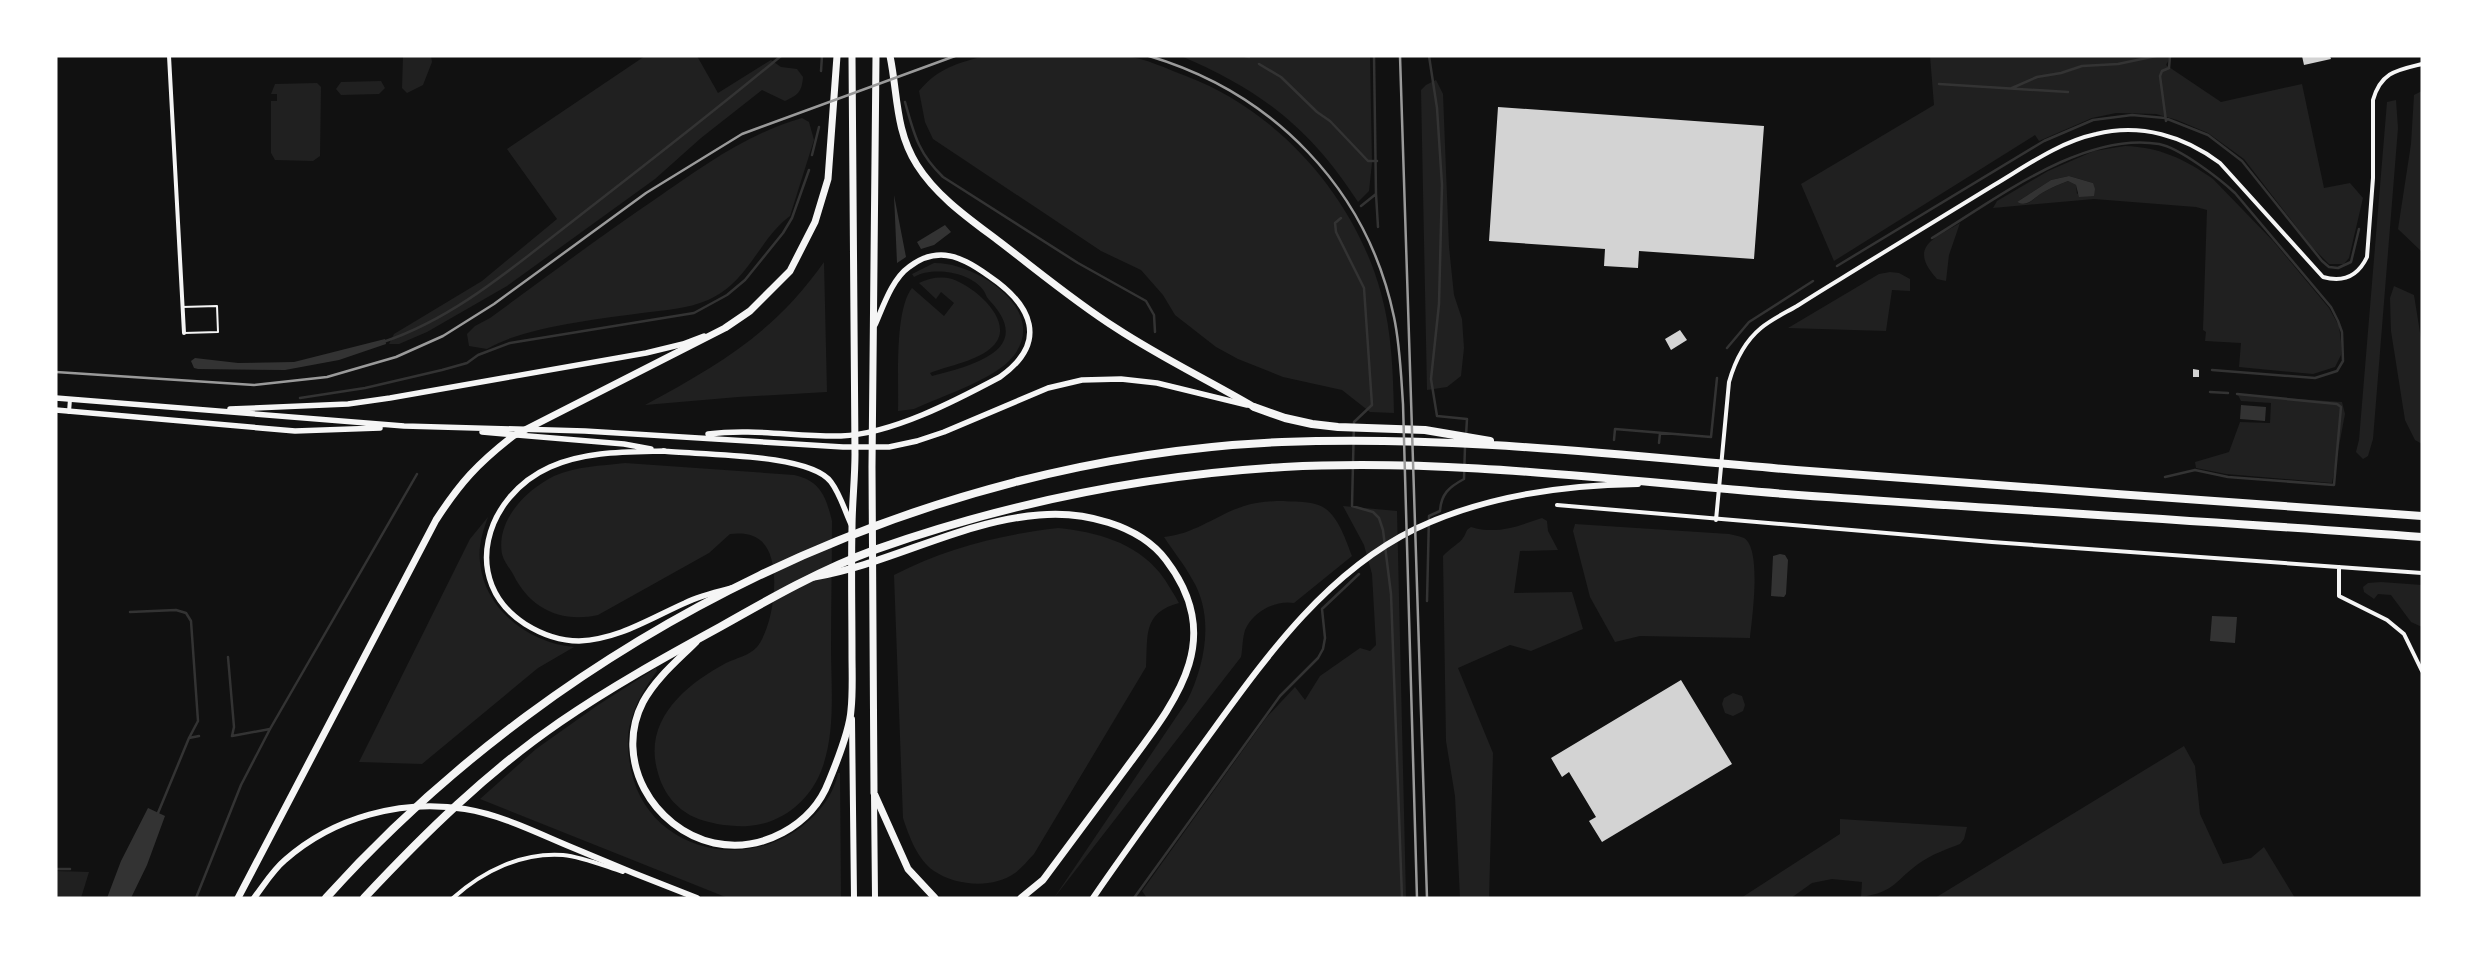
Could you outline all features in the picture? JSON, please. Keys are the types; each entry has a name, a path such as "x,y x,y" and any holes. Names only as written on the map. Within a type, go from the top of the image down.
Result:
{"highway":[{"path":"238,898 436,520 458,487 483,460 513,436 725,328 750,311 790,271 814,222 828,179 837,56"},
{"path":"701,637 659,678 644,700 637,717 634,736 633,752 637,772 645,791 657,809 671,823 691,835 715,843 737,845 764,841 786,831 808,815 829,782 852,713 852,525 855,458 852,56"},
{"path":"876,56 872,464 874,793 908,869 935,898"},
{"path":"890,56 900,123 914,159 930,183 971,220 1116,328 1254,406 1285,418 1338,427 1425,430 1521,446"},
{"path":"326,898 401,820 458,769 529,715 625,650 732,588 827,543 880,524 1000,487 1115,461 1190,450 1279,442 1374,441 1521,446 1794,470 2422,516"},
{"path":"364,898 426,834 478,787 554,726 638,671 811,578 875,550 1003,512 1117,486 1201,474 1288,467 1375,465 1490,470 1676,483 1795,494 2422,537"},
{"path":"811,578 840,573 925,542 1000,522 1039,515 1085,516 1119,527 1141,537 1160,552 1178,576 1191,604 1194,630 1187,674 1167,712 1043,880 1021,898"}],"main road":[{"path":"696,436 736,430 840,436 873,433 943,404 1000,377 1013,368 1023,355 1029,340 1029,322 1024,307 1015,295 983,272 955,257 940,255 923,259 907,268 896,284 874,325"},
{"path":"196,410 340,404 390,398 646,353 683,344 725,328"},
{"path":"56,398 404,426 696,436 842,447 890,447 917,441 1048,388 1082,380 1121,378 1157,383 1254,406"},
{"path":"56,410 294,431 404,426"},
{"path":"193,423 196,410"},
{"path":"425,427 624,444 665,451 794,462 831,481 852,525"},
{"path":"665,451 581,456 549,467 524,482 508,496 491,526 486,560 489,577 507,608 520,621 536,631 555,638 577,641 614,636 686,602 732,588"},
{"path":"1093,898 1236,699 1285,635 1327,591 1355,569 1413,530 1448,514 1480,504 1509,497 1607,484 1676,483"},
{"path":"852,713 854,898"},
{"path":"874,793 874,898"},
{"path":"254,898 284,861 302,846 342,824 371,814 404,807 437,806 466,809 525,828 642,878 697,898"}],"street":[{"path":"169,56 184,333"},
{"path":"1716,520 1729,382 1734,366 1750,338 1762,327 1825,288 2029,164 2063,146 2095,134 2126,130 2160,133 2201,149 2220,164 2323,277 2334,280 2353,275 2362,268 2367,257 2373,178 2373,100 2376,89 2383,79 2392,73 2422,64"},
{"path":"69,412 70,400"},
{"path":"1557,505 1716,520 2422,573"},
{"path":"2339,567 2339,596 2388,620 2404,634 2422,670"},
{"path":"454,898 479,877 520,860 542,855 564,855 642,878"}],"lane":[{"path":"182,307 217,306 218,332 184,333"}],"shaded area":[{"path":"403,56 431,56 432,62 423,85 407,93 402,88"},
{"path":"645,56 697,56 718,93 771,60 781,67 797,69 803,77 800,90 793,97 785,101 762,90 701,138 655,179 507,286 427,332 399,344 389,344 394,334 482,281 557,219 507,149"},
{"path":"985,56 1125,56 1140,59 1220,91 1252,111 1282,135 1309,162 1332,192 1353,224 1369,258 1381,293 1388,323 1394,413 1370,412 1342,390 1283,377 1238,359 1216,347 1175,315 1163,295 1141,270 1101,251 933,139 925,122 919,91 941,72 957,64"},
{"path":"1181,56 1370,56 1372,163 1369,191 1358,202 1321,153 1302,132 1281,114 1236,83"},
{"path":"1930,56 2171,56 2166,65 2221,102 2302,84 2324,188 2350,183 2363,198 2349,258 2344,264 2329,264 2312,247 2244,159 2208,133 2177,120 2156,114 2116,113 2092,118 2039,141 2035,135 1834,261 1801,184 1934,105"},
{"path":"1436,80 1443,94 1449,247 1454,295 1462,319 1464,348 1461,376 1447,387 1427,390 1421,90"},
{"path":"381,81 385,88 379,94 341,95 336,89 341,82"},
{"path":"317,83 321,87 320,156 313,161 275,160 271,153 271,101 277,101 277,94 271,94 275,84"},
{"path":"2422,91 2422,255 2421,251 2398,229 2411,144 2414,95"},
{"path":"2396,100 2398,128 2373,439 2368,456 2363,459 2356,452 2359,440 2387,102"},
{"path":"802,118 809,122 814,140 790,216 769,237 744,272 722,292 708,300 684,307 562,325 520,335 502,341 487,349 469,346 467,334 475,326 490,318 612,229 743,142"},
{"path":"2125,146 2149,149 2182,160 2213,179 2274,242 2329,308 2339,326 2341,342 2341,355 2335,367 2313,374 2239,367 2241,343 2205,341 2206,332 2203,330 2207,210 2196,207 2094,199 1993,208 1997,201 2048,171 2094,151","holes":["2069,176 2093,183 2077,194 2076,185 2068,181 2045,191 2031,202 2025,204 2017,202 2051,180"]},
{"path":"2069,176 2093,183 2095,189 2094,196 2079,197 2076,185 2068,181 2045,191 2030,202 2021,204 2017,202 2051,180"},
{"path":"894,195 906,257 897,263"},
{"path":"1960,223 1949,255 1946,281 1937,279 1929,268 1924,251 1933,239"},
{"path":"945,225 951,232 934,245 921,249 917,242"},
{"path":"824,262 827,392 645,405 698,375 744,345 785,309"},
{"path":"934,263 952,265 971,271 989,281 1005,294 1017,309 1023,326 1021,343 1009,361 989,375 964,388 914,409 898,411 900,329 906,299 912,288 944,316 954,303 941,292 936,299 919,283 931,279 948,278 961,283 971,289 990,306 1000,326 999,337 987,351 972,359 930,373 932,376 979,361 1000,347 1006,334 1000,314 978,284 961,275 951,273 931,272 914,277 912,274"},
{"path":"1899,273 1910,279 1910,291 1892,290 1886,331 1788,328 1879,274"},
{"path":"2394,286 2414,295 2422,345 2422,444 2415,440 2405,420 2391,331 2390,298"},
{"path":"385,339 386,344 339,360 285,370 198,369 194,368 191,361 195,358 238,363 294,362"},
{"path":"2238,395 2342,402 2345,414 2332,483 2226,474 2196,468 2195,462 2229,452 2240,422 2270,423 2271,403 2241,401"},
{"path":"2241,405 2266,407 2265,421 2240,419"},
{"path":"625,463 794,475 810,481 821,491 824,497 832,521 832,715 828,749 817,780 805,798 788,812 769,822 748,826 728,825 707,822 687,814 676,805 663,787 658,773 655,754 656,737 662,721 682,694 711,672 726,663 750,653 757,647 763,637 772,609 774,576 772,561 767,549 760,540 749,535 730,534 709,553 598,615 584,617 559,615 548,611 528,596 505,562 501,541 508,518 533,489 554,476 571,470"},
{"path":"1283,501 1311,503 1329,511 1339,525 1352,556 1294,603 1287,602 1268,607 1251,620 1244,633 1241,657 1054,898 1187,701 1199,672 1205,640 1205,624 1199,593 1186,568 1164,537 1186,532 1244,506"},
{"path":"1343,506 1397,511 1406,898 1147,898 1142,891 1266,718 1295,687 1305,700 1320,676 1360,648 1370,651 1376,645 1372,574 1364,545"},
{"path":"488,517 481,539 480,562 483,579 490,595 512,621 526,631 541,639 574,647 538,668 422,764 359,762 470,539"},
{"path":"1542,518 1547,521 1548,531 1558,550 1520,551 1514,593 1572,592 1583,629 1531,651 1510,645 1458,668 1493,753 1489,898 1460,898 1455,796 1446,741 1443,556 1462,540 1467,530 1471,527 1499,530"},
{"path":"1575,524 1729,534 1744,538 1750,545 1754,569 1754,600 1750,638 1640,636 1615,642 1590,597 1573,531"},
{"path":"1058,528 1086,532 1114,540 1139,553 1160,573 1179,603 1167,607 1153,619 1149,627 1146,667 1034,854 1015,873 996,882 974,884 953,880 934,871 918,854 903,818 894,575 953,550 1015,534"},
{"path":"1785,555 1788,560 1786,594 1784,597 1771,596 1773,556"},
{"path":"2368,583 2422,585 2422,627 2411,622 2391,595 2378,594 2374,599 2364,592 2363,587"},
{"path":"2212,616 2237,617 2235,643 2210,641"},
{"path":"656,668 657,671 645,688 636,707 629,727 628,739 631,770 640,796 655,818 675,834 698,845 724,850 750,849 776,842 807,823 829,797 838,773 840,773 841,898 728,898 480,799 536,749 598,705"},
{"path":"1733,693 1742,696 1745,705 1743,711 1733,716 1725,713 1722,704 1724,698"},
{"path":"2184,746 2195,766 2200,814 2223,864 2251,858 2264,847 2295,898 1935,898"},
{"path":"148,808 165,816 147,865 131,898 107,898 121,861"},
{"path":"1840,819 1967,827 1964,839 1960,844 1926,859 1912,868 1889,888 1873,895 1861,897 1862,882 1832,879 1812,883 1791,898 1741,898 1840,834"},
{"path":"56,871 89,872 81,898 56,898"}],"building":[{"path":"2302,56 2330,56 2331,59 2304,65"},
{"path":"1498,107 1764,126 1754,259 1639,251 1638,268 1604,266 1605,249 1489,241"},
{"path":"1680,330 1687,340 1671,350 1665,339"},
{"path":"2193,369 2199,370 2199,377 2193,377"},
{"path":"1681,680 1732,764 1602,842 1589,821 1596,817 1569,772 1562,777 1551,758"}],"waterway":[{"path":"383,342 434,320 504,275 781,56"},
{"path":"821,71 822,56"},
{"path":"1245,56 1249,57"},
{"path":"1361,206 1376,194 1374,56"},
{"path":"1429,56 1437,108 1442,185 1439,304 1431,379 1437,416 1467,419 1466,436"},
{"path":"2012,88 2037,77 2061,73 2082,66 2118,64 2156,56"},
{"path":"2166,121 2160,76 2162,71 2169,68 2170,56"},
{"path":"1259,64 1281,77 1317,112 1330,121 1368,161 1377,161"},
{"path":"1939,84 2068,92"},
{"path":"905,102 914,133 922,151 943,177 1078,263 1146,301 1154,315 1155,332"},
{"path":"1837,266 2044,141 2093,120 2132,115 2165,118 2208,135 2242,161 2322,261 2329,267 2338,268 2351,262 2359,229"},
{"path":"812,155 819,127"},
{"path":"1932,238 2011,188 2070,158 2100,148 2130,143 2159,144 2178,151 2220,180 2235,193 2331,307 2342,332 2343,361 2337,371 2315,378 2212,370"},
{"path":"300,398 365,388 442,370 467,363 478,355 510,343 694,313 727,295 745,280 783,233 792,218 809,170"},
{"path":"1376,194 1378,227"},
{"path":"1341,218 1335,223 1336,232 1364,288 1372,405 1354,422 1352,506 1373,512 1379,518 1383,530 1391,594 1402,898"},
{"path":"1727,348 1749,322 1813,281"},
{"path":"1614,440 1615,429 1711,437 1717,378"},
{"path":"2210,392 2228,393"},
{"path":"2165,477 2195,470 2228,477 2334,485 2341,407 2337,404 2237,394"},
{"path":"1659,443 1660,433"},
{"path":"1427,601 1429,516 1440,511 1444,496 1454,485 1464,479 1465,446"},
{"path":"196,898 241,785 270,729 417,474"},
{"path":"1134,898 1280,696 1318,658 1323,649 1325,638 1322,609 1359,574"},
{"path":"130,612 176,610 186,613 191,621 198,721 189,738"},
{"path":"228,657 234,727 232,736 270,729"},
{"path":"158,813 189,738 199,736"},
{"path":"56,869 70,869"}],"railway":[{"path":"56,372 254,385 327,377 396,357 443,336 494,304 646,193 742,134 955,56"},
{"path":"1149,56 1194,73 1236,94 1274,121 1308,152 1337,187 1362,227 1381,270 1396,328 1403,404 1417,898"},
{"path":"1400,56 1427,898"}]}
